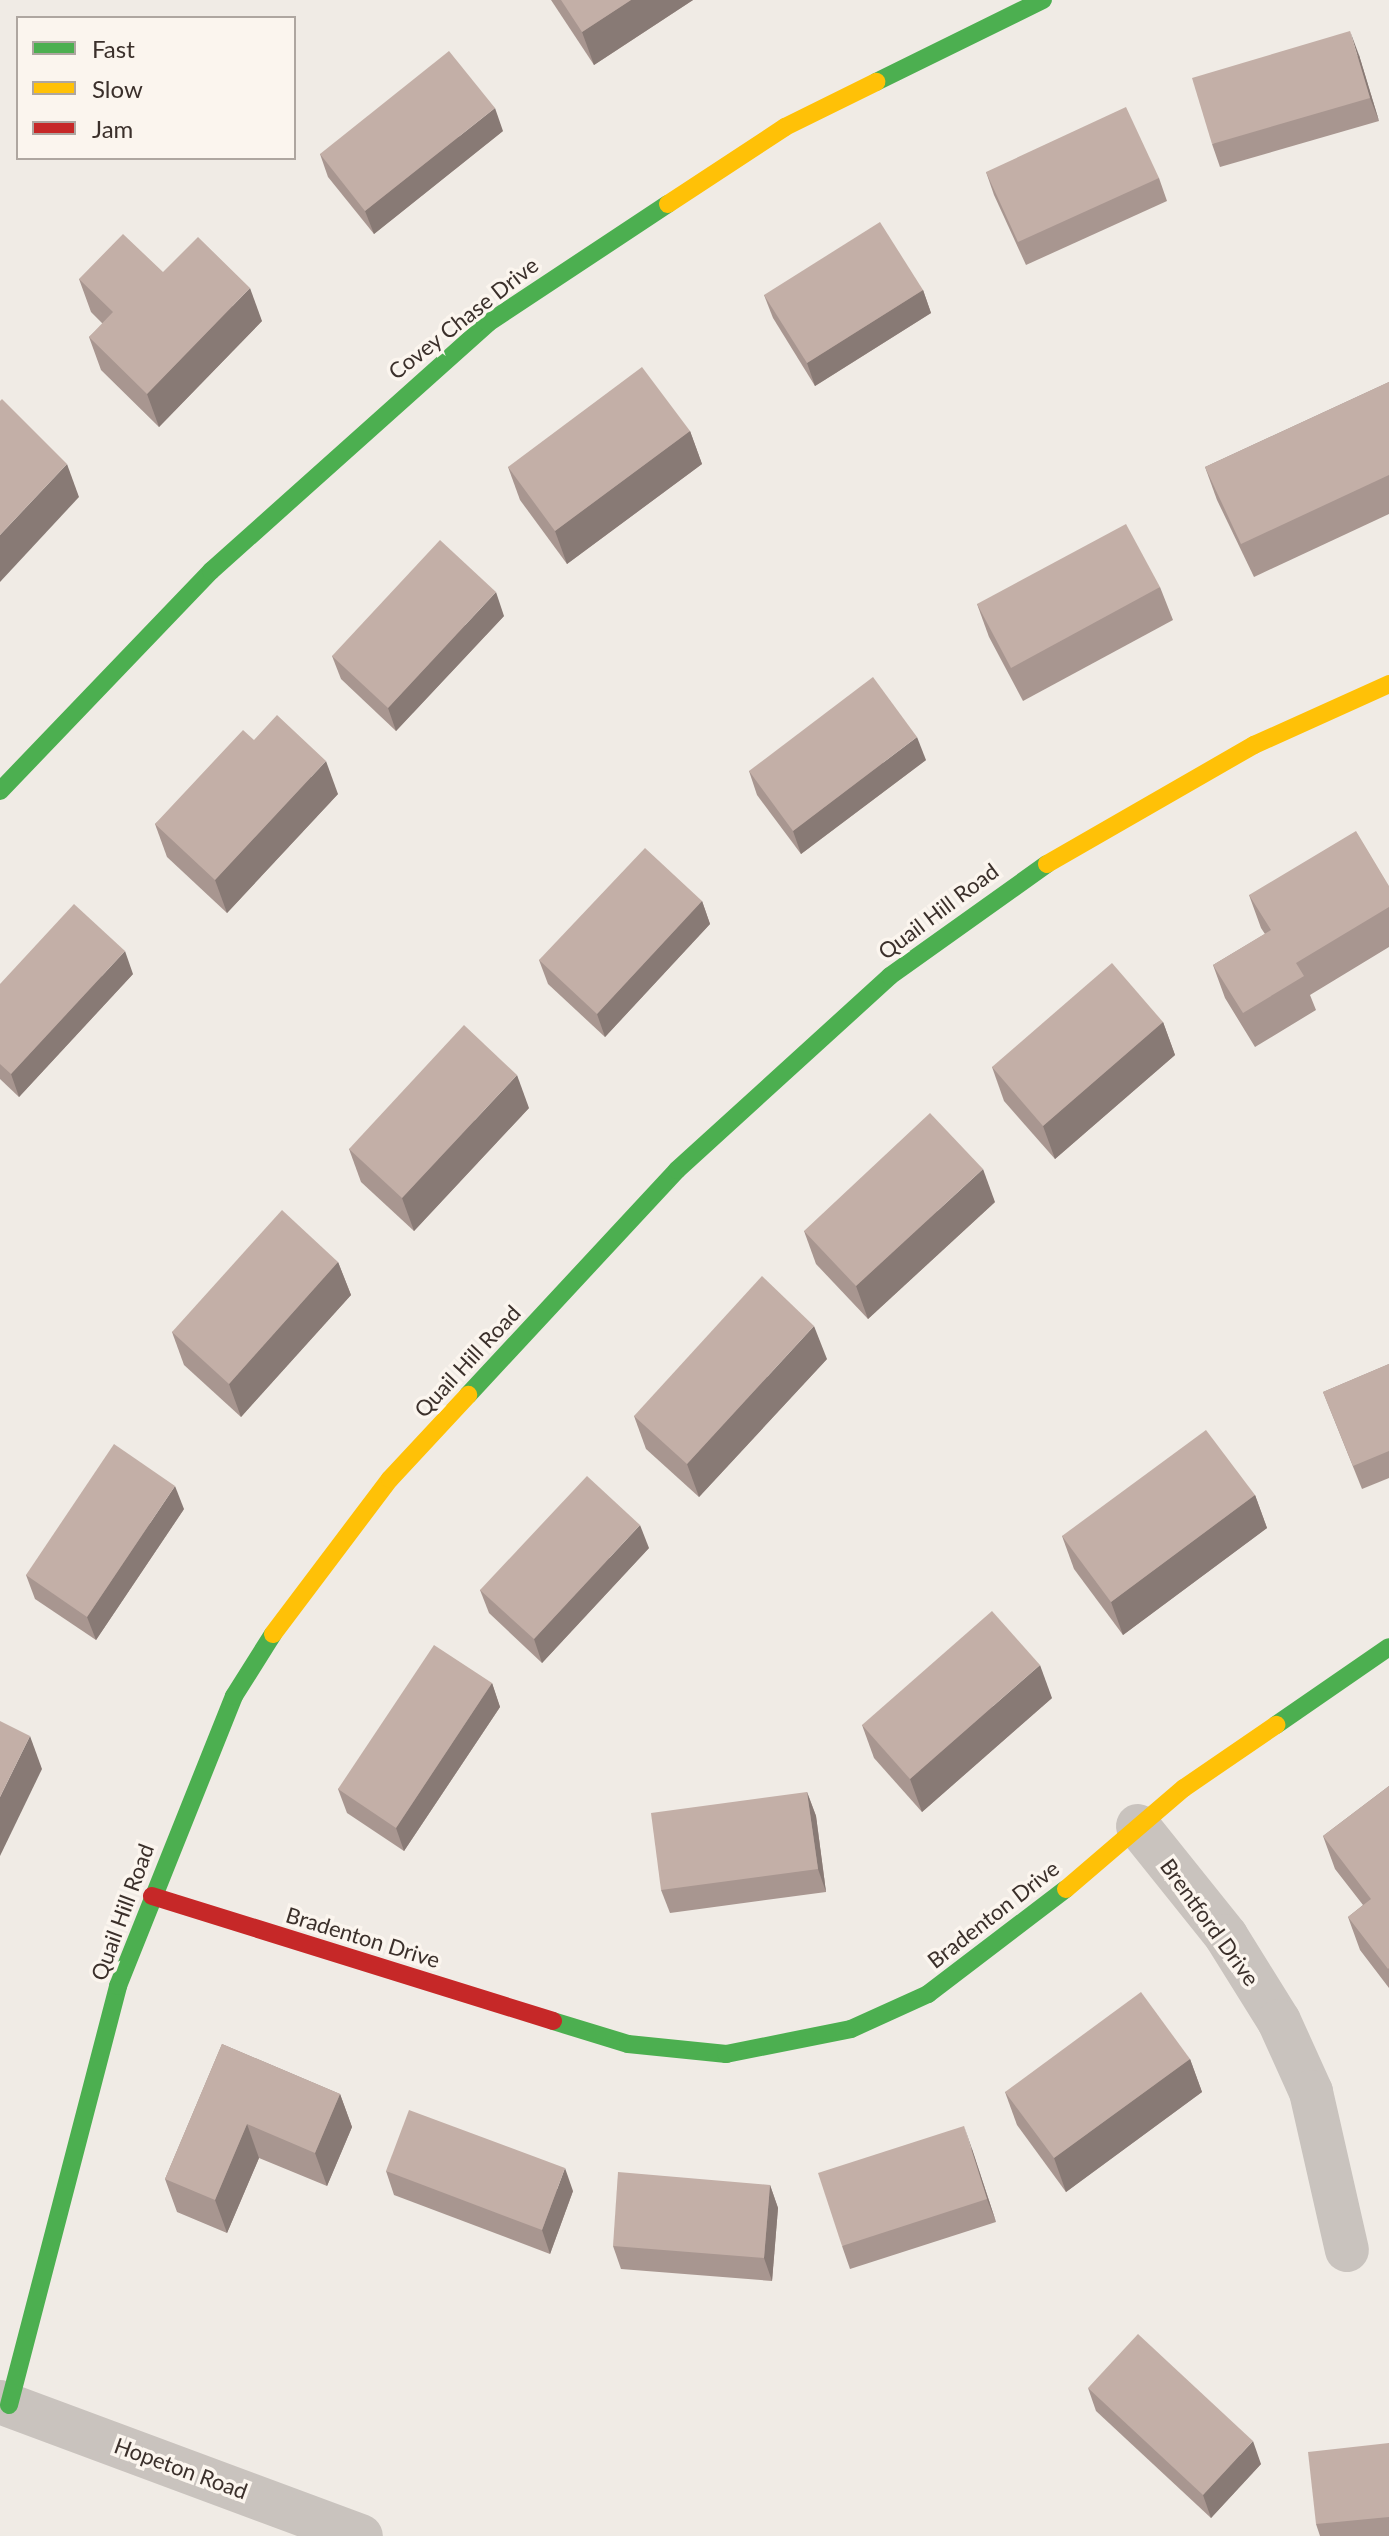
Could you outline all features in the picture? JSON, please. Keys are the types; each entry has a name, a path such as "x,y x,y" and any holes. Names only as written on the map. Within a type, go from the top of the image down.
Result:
{"street":[{"name":"Covey Chase Drive","path":"0,791 211,571 488,323 785,127 1043,0"},
{"name":"Quail Hill Road","path":"4,2403 118,1986 234,1696 306,1582 390,1479 749,1099 890,976 1040,865 1254,745 1389,684"},
{"name":"Bradenton Drive","path":"152,1896 628,2044 726,2054 851,2029 928,1994 998,1946 1138,1826 1389,1647"},
{"name":"Brentford Drive","path":"1138,1826 1226,1936 1279,2021 1311,2092 1347,2250"},
{"name":"Hopeton Road","path":"4,2403 361,2536"}],"building":[{"path":"561,0 631,0 582,32"},
{"path":"1350,31 1370,98 1212,144 1192,78"},
{"path":"449,51 495,108 365,211 320,154"},
{"path":"1126,107 1159,178 1018,242 986,172"},
{"path":"880,222 923,290 807,363 764,295"},
{"path":"123,234 163,272 198,237 250,288 147,394 89,337 113,312 79,279"},
{"path":"642,367 690,431 555,531 508,467"},
{"path":"1389,382 1389,475 1241,544 1205,467"},
{"path":"2,399 67,464 0,535 0,401"},
{"path":"1126,524 1160,587 1011,668 977,604"},
{"path":"440,540 496,592 388,708 332,656"},
{"path":"873,677 917,737 793,831 749,771"},
{"path":"277,715 326,761 215,880 155,824 243,730 254,740"},
{"path":"1356,831 1389,886 1389,907 1296,963 1304,976 1243,1013 1213,965 1271,930 1249,895"},
{"path":"645,848 702,901 597,1014 539,960"},
{"path":"74,904 125,951 11,1074 0,1064 0,984"},
{"path":"1112,963 1163,1022 1043,1126 992,1067"},
{"path":"464,1025 517,1075 402,1198 349,1149"},
{"path":"930,1113 983,1169 856,1286 804,1231"},
{"path":"282,1210 338,1262 229,1384 172,1332"},
{"path":"762,1276 814,1326 687,1464 634,1416"},
{"path":"1389,1364 1389,1451 1353,1466 1323,1392"},
{"path":"1206,1430 1255,1495 1111,1602 1062,1536"},
{"path":"114,1444 175,1486 87,1617 26,1575"},
{"path":"587,1476 640,1525 534,1639 480,1590"},
{"path":"992,1611 1040,1665 910,1779 862,1725"},
{"path":"434,1645 492,1683 396,1828 338,1789"},
{"path":"0,1721 30,1736 0,1797"},
{"path":"1389,1786 1388,1969 1348,1917 1371,1899 1323,1836"},
{"path":"807,1792 818,1869 661,1890 651,1813"},
{"path":"1141,1992 1190,2059 1054,2158 1005,2092"},
{"path":"222,2044 340,2094 315,2153 247,2124 215,2200 165,2179"},
{"path":"409,2110 565,2168 542,2230 386,2171"},
{"path":"964,2126 987,2199 842,2246 818,2173"},
{"path":"618,2172 770,2185 764,2258 613,2246"},
{"path":"1138,2334 1253,2441 1203,2495 1088,2388"},
{"path":"1389,2443 1389,2517 1316,2524 1308,2452"}],"traffic: fast":[{"path":"876,82 1043,0"},
{"path":"0,791 211,571 488,323 668,204"},
{"path":"468,1395 677,1170 890,976 1047,864"},
{"path":"9,2405 118,1986 234,1696 273,1634"},
{"path":"1276,1725 1389,1647"},
{"path":"553,2021 628,2044 726,2054 851,2029 928,1994 1066,1889"}],"traffic: slow":[{"path":"668,204 785,127 876,82"},
{"path":"1047,864 1254,745 1389,684"},
{"path":"273,1634 390,1479 468,1395"},
{"path":"1066,1889 1184,1788 1276,1725"}],"traffic: jam":[{"path":"152,1896 553,2021"}]}
